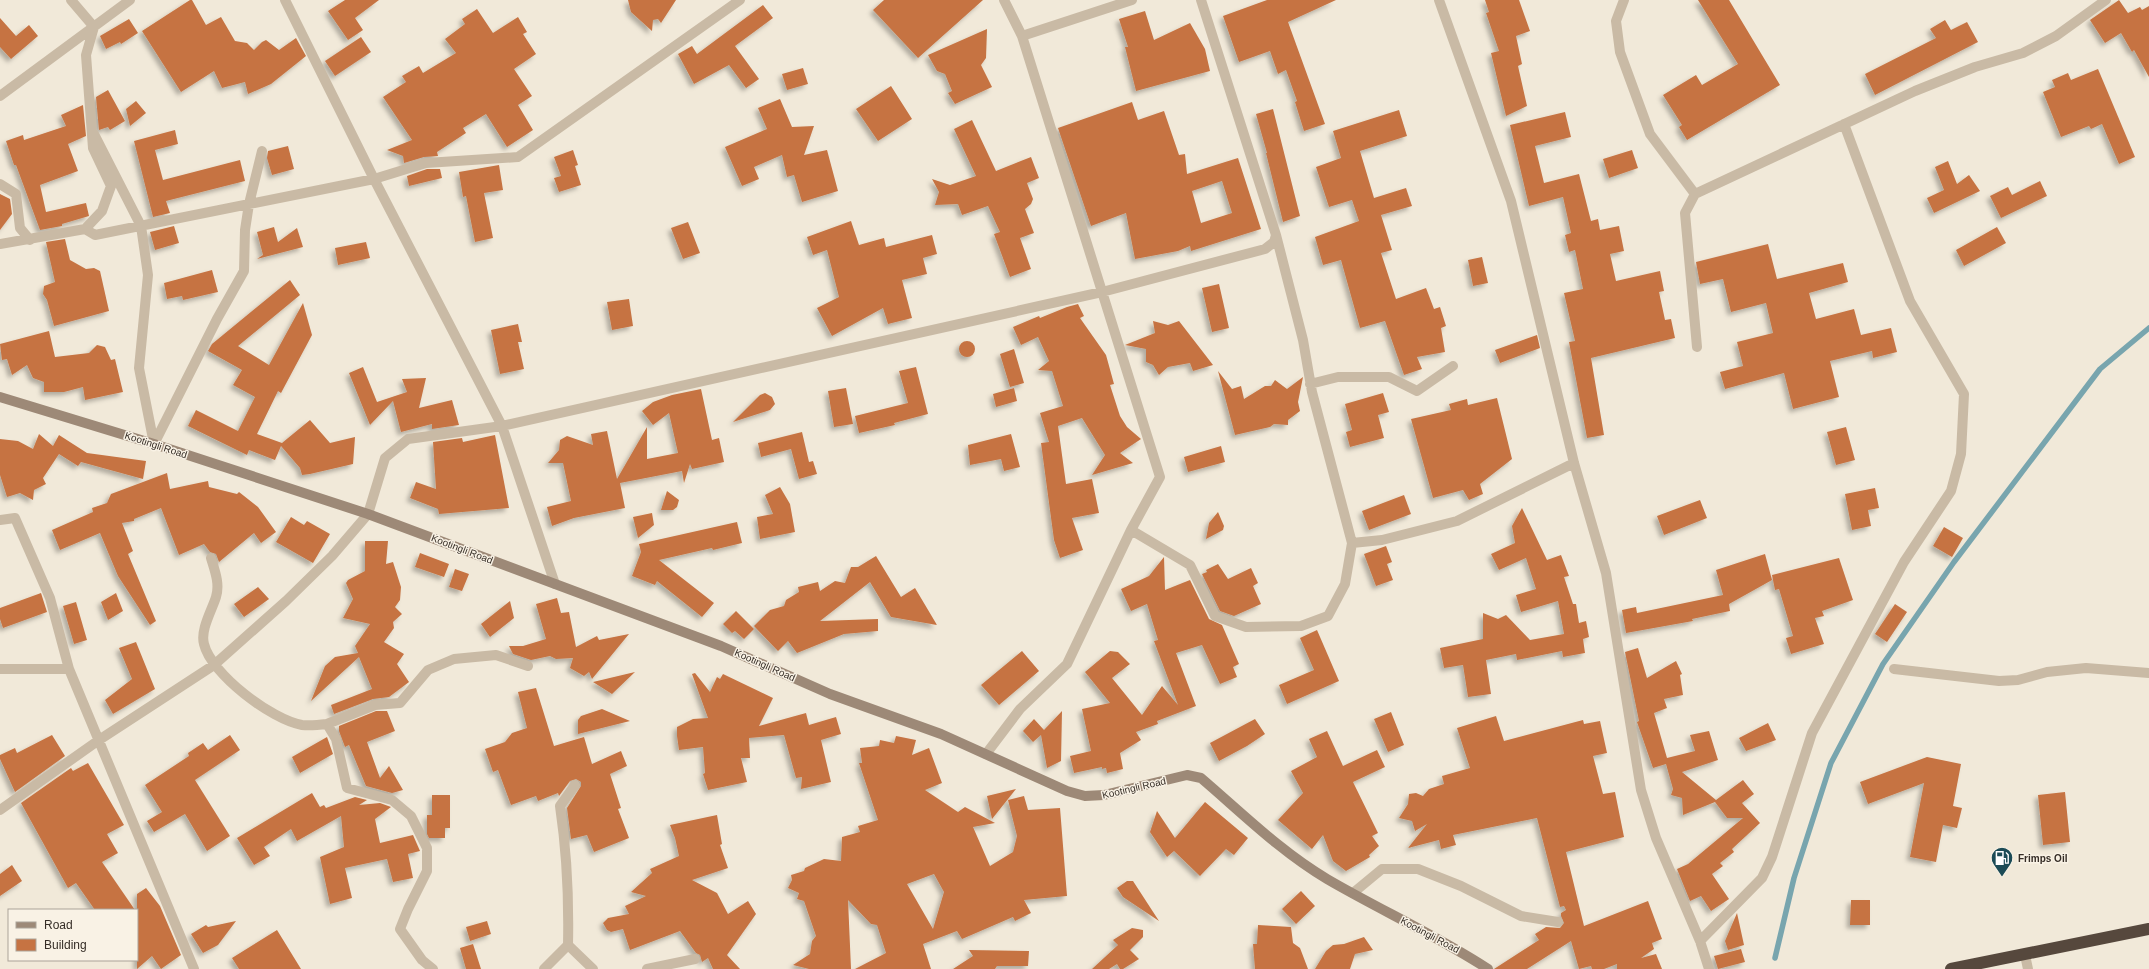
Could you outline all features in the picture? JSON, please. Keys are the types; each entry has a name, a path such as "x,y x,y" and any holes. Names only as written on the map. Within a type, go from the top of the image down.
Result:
{"highway":[{"path":"1951,969 2149,929"}],"street":[{"path":"71,0 94,27"},
{"path":"0,96 130,0"},
{"path":"285,0 374,179 502,426 555,584"},
{"path":"85,229 95,235 374,179 426,163 518,156 740,0"},
{"path":"986,754 1020,709 1067,664 1131,530 1160,477 1022,36 1004,0"},
{"path":"1022,36 1132,0"},
{"path":"1131,530 1190,565 1215,616 1246,627 1301,626 1328,616 1345,584 1352,544 1310,384 1303,340 1276,235 1201,0"},
{"path":"1439,0 1510,201 1574,463 1606,573 1612,601 1641,790 1656,838 1700,941 1709,969"},
{"path":"1624,0 1616,22 1620,52 1650,134 1695,194"},
{"path":"1697,347 1685,213 1695,194 1915,91 1975,67 2023,52 2056,36 2106,0"},
{"path":"0,244 30,240 85,229 102,211 111,186 93,148 86,55 94,27"},
{"path":"1700,941 1762,878 1772,856 1812,732 1904,562 1950,491 1961,454 1964,394 1910,301 1844,124"},
{"path":"92,131 141,226 148,275 139,368 154,444"},
{"path":"154,444 217,319 244,271 245,230 249,204 262,151"},
{"path":"0,184 16,194 20,228 30,240"},
{"path":"0,810 99,740 214,666 332,556 368,514 385,458 408,439 502,426 1102,292 1265,248 1274,242 1276,235"},
{"path":"1310,384 1338,377 1389,377 1417,391 1453,366"},
{"name":"Kootingli Road","path":"0,397 154,444 368,514 722,646 830,694 941,734 1067,791 1085,796 1104,796 1187,775 1201,778 1277,844 1326,878 1452,945 1488,969"},
{"path":"1352,544 1382,540 1457,521 1574,463"},
{"path":"0,520 15,518 50,598 69,669 194,969"},
{"path":"211,558 218,579 216,596 207,618 203,643 214,666 247,696 274,715 302,725 327,724 375,705 400,703 428,670 454,659 496,655 528,666"},
{"path":"1894,668 1999,681 2018,680 2047,672 2086,668 2149,673"},
{"path":"0,669 69,669"},
{"path":"327,724 336,740 347,788 392,800 411,816 427,848 427,871 400,929 422,960 433,969"},
{"path":"544,969 568,945 569,896 565,837 560,806 575,785"},
{"path":"1353,893 1382,869 1418,869 1461,886 1521,916 1558,922"},
{"path":"568,945 593,969"},
{"path":"2025,955 2028,969"},
{"path":"647,969 695,959"}],"building":[{"path":"192,0 206,25 221,17 235,41 247,43 254,50 266,40 279,50 296,38 306,56 271,84 248,94 245,82 222,88 214,71 181,92 142,31"},
{"path":"345,0 379,0 355,18 363,30 348,40 328,11"},
{"path":"628,0 676,0 661,23 658,19 653,20 652,31 631,12"},
{"path":"884,0 983,0 918,58 873,10"},
{"path":"1267,0 1336,0 1288,22 1325,124 1304,131 1295,102 1297,101 1286,70 1278,74 1270,51 1239,62 1223,16"},
{"path":"1485,0 1519,0 1530,31 1516,36 1522,64 1518,66 1527,106 1506,116 1491,53 1499,51 1486,13 1489,12"},
{"path":"1698,0 1729,0 1780,85 1687,140 1679,127 1682,125 1663,95 1696,75 1702,85 1738,64"},
{"path":"2119,0 2128,13 2140,7 2142,10 2149,6 2149,77 2134,50 2132,52 2121,33 2105,43 2090,20"},
{"path":"763,5 773,18 735,46 759,79 746,88 729,65 694,84 678,54 692,46 697,54"},
{"path":"477,9 493,33 518,17 527,32 523,34 536,54 514,69 532,96 518,105 533,130 507,147 486,114 463,128 466,133 437,152 438,156 424,157 404,163 403,156 387,150 412,140 383,97 406,82 402,76 419,66 423,73 456,53 445,39 465,24 462,19"},
{"path":"1145,11 1154,40 1190,23 1205,49 1210,71 1136,91 1125,47 1128,47 1119,19"},
{"path":"0,18 16,36 29,25 38,36 11,59 0,47"},
{"path":"129,19 138,33 121,44 120,42 106,49 100,36"},
{"path":"1945,20 1951,30 1967,22 1978,42 1875,95 1865,74 1936,38 1930,29"},
{"path":"987,29 986,58 981,65 992,87 955,104 948,93 952,91 945,74 937,71 928,55"},
{"path":"361,37 371,52 335,76 325,61"},
{"path":"803,68 808,84 787,90 782,74"},
{"path":"2098,69 2135,157 2119,164 2102,124 2091,129 2089,126 2061,137 2043,92 2055,87 2052,80 2068,73 2071,80"},
{"path":"891,86 912,119 878,141 856,109"},
{"path":"108,90 125,121 110,130 108,127 99,130 96,97"},
{"path":"780,99 792,127 814,126 804,155 827,150 838,191 802,202 794,175 787,177 782,155 754,167 759,179 742,186 725,147 767,129 758,108"},
{"path":"136,101 146,113 130,126 126,109"},
{"path":"1132,102 1138,120 1164,111 1179,155 1185,154 1187,174 1238,158 1261,229 1191,251 1190,246 1178,251 1135,259 1126,213 1091,226 1058,128","holes":["1222,181 1232,213 1201,223 1192,191"]},
{"path":"83,105 86,136 68,144 78,171 40,185 46,212 86,203 89,216 62,224 62,226 40,230 6,141 23,135 24,140 66,126 61,115"},
{"path":"1273,109 1300,216 1283,222 1267,153 1256,114"},
{"path":"1399,110 1407,136 1360,151 1374,198 1406,188 1412,206 1381,215 1392,250 1381,253 1396,299 1426,288 1434,309 1440,307 1446,326 1441,328 1445,352 1417,357 1422,369 1404,375 1385,321 1360,328 1341,260 1323,265 1315,237 1359,221 1352,200 1329,207 1316,167 1341,158 1333,131"},
{"path":"1565,112 1571,137 1535,146 1544,183 1579,174 1591,221 1598,219 1600,230 1619,226 1624,251 1610,254 1616,281 1660,271 1664,291 1659,292 1665,320 1671,319 1675,338 1591,358 1604,435 1587,438 1569,342 1575,341 1564,293 1583,289 1575,250 1569,252 1565,235 1571,233 1563,197 1529,206 1510,125"},
{"path":"972,120 996,171 1031,157 1039,178 1027,183 1033,199 1031,204 1025,209 1034,233 1020,238 1031,269 1010,277 994,234 1000,232 988,206 962,215 958,204 935,205 939,192 932,179 950,185 976,176 954,129"},
{"path":"175,130 178,144 155,150 163,180 240,160 245,181 166,201 170,213 153,217 134,141"},
{"path":"288,146 294,169 272,175 267,158 268,151"},
{"path":"573,150 578,165 575,166 581,185 559,192 554,178 561,176 554,157"},
{"path":"1632,150 1638,168 1609,178 1603,159"},
{"path":"1948,161 1957,184 1969,175 1980,191 1934,213 1927,198 1944,190 1935,167"},
{"path":"499,165 503,190 484,193 493,238 475,242 466,196 463,197 459,172"},
{"path":"427,169 440,169 442,178 409,186 407,176"},
{"path":"2040,181 2047,196 2001,218 1990,196 2008,187 2012,195"},
{"path":"0,194 10,199 12,214 0,230"},
{"path":"851,221 859,245 884,238 886,247 932,235 937,254 923,258 927,274 902,280 912,318 888,324 883,308 832,336 817,308 839,297 827,250 813,255 807,237"},
{"path":"688,222 700,253 683,259 671,228"},
{"path":"174,226 179,243 155,250 150,232"},
{"path":"274,227 278,242 297,228 303,247 257,259 263,255 257,232"},
{"path":"1997,227 2006,243 1964,266 1956,250"},
{"path":"65,239 70,260 86,269 94,268 100,271 109,311 54,326 47,300 43,294 44,286 55,282 46,242"},
{"path":"366,242 370,258 338,265 335,248"},
{"path":"1768,244 1777,279 1843,263 1848,282 1809,293 1816,319 1854,309 1861,335 1891,328 1897,352 1873,358 1872,351 1830,361 1839,397 1793,409 1784,373 1725,389 1720,372 1743,366 1737,342 1773,333 1766,303 1731,312 1723,279 1700,284 1696,262"},
{"path":"1482,257 1488,283 1473,286 1468,260"},
{"path":"212,270 218,292 183,300 182,296 167,299 164,283"},
{"path":"290,280 300,295 238,346 269,365 303,303 312,335 281,393 278,391 257,434 282,443 310,420 330,443 355,437 353,464 302,475 300,468 281,446 275,460 249,450 247,455 188,426 196,410 238,431 255,397 233,385 242,370 208,351 212,344"},
{"path":"1219,284 1229,328 1212,332 1202,288"},
{"path":"629,299 633,326 612,330 607,302"},
{"path":"1078,304 1084,316 1080,318 1106,355 1114,384 1110,385 1120,416 1127,427 1141,439 1120,453 1133,463 1092,475 1105,455 1082,418 1058,426 1066,484 1092,479 1099,513 1072,518 1083,550 1060,558 1054,540 1041,443 1049,442 1040,413 1063,406 1052,371 1038,370 1049,361 1038,337 1021,345 1013,327 1039,316 1040,318"},
{"path":"1153,321 1168,325 1179,321 1213,365 1193,371 1190,363 1168,367 1159,375 1153,365 1146,362 1146,349 1125,345 1155,333"},
{"path":"518,324 522,342 518,342 524,369 500,374 491,330"},
{"path":"49,331 55,357 89,353 97,345 105,347 111,360 115,359 123,392 85,400 83,387 64,392 44,392 44,382 33,378 27,365 12,375 7,359 2,360 0,344"},
{"path":"1537,335 1540,348 1500,363 1495,350"},
{"path":"967,341 973,343 975,349 973,355 967,357 961,355 959,349 961,343"},
{"path":"1014,349 1024,383 1010,387 1000,354"},
{"path":"363,367 377,402 407,392 402,379 426,378 419,408 452,400 459,425 432,429 432,424 401,432 393,401 370,425 349,373"},
{"path":"916,367 928,414 894,423 895,425 859,433 855,416 908,403 899,371"},
{"path":"1218,371 1232,389 1241,386 1244,399 1265,386 1271,386 1275,380 1287,389 1303,377 1298,402 1300,411 1288,420 1288,425 1274,424 1270,427 1235,435"},
{"path":"846,388 853,424 834,427 828,391"},
{"path":"1014,388 1017,401 996,407 993,394"},
{"path":"701,389 712,440 719,438 724,462 692,469 690,464 684,483 682,471 620,483 625,508 574,518 552,526 547,507 571,501 563,463 548,463 559,450 560,440 567,436 593,445 591,434 607,431 617,479 647,427 647,459 678,453 669,413 653,425 642,411 653,402 672,395"},
{"path":"765,393 772,397 775,404 770,410 733,422 760,395"},
{"path":"1383,393 1389,412 1378,415 1384,438 1350,447 1346,432 1352,430 1345,404"},
{"path":"1497,398 1512,459 1480,484 1483,494 1469,500 1463,490 1433,498 1411,419 1451,410 1449,404 1467,399 1468,405"},
{"path":"1846,427 1855,460 1836,465 1827,432"},
{"path":"802,432 809,462 813,461 817,474 799,479 791,449 761,457 758,443"},
{"path":"39,434 53,446 59,435 87,453 146,461 143,479 81,462 78,466 59,454 43,478 46,484 34,490 33,500 20,493 7,497 0,475 0,439 18,441 33,449"},
{"path":"1011,434 1020,467 1004,471 1001,459 970,465 968,445"},
{"path":"495,435 509,508 439,514 438,509 410,498 416,482 436,489 433,442 462,438 463,442"},
{"path":"1221,446 1225,462 1188,472 1184,457"},
{"path":"167,473 170,489 208,481 209,487 237,494 239,492 258,507 276,532 261,543 254,533 219,562 216,554 210,552 204,544 179,555 161,508 134,519 134,521 122,523 133,551 128,554 156,621 150,625 118,576 100,533 60,550 52,530 93,512 92,508 107,503 111,494"},
{"path":"780,487 790,504 795,532 760,539 757,517 773,514 765,495"},
{"path":"1875,488 1879,508 1868,510 1871,526 1852,530 1845,494"},
{"path":"667,491 679,500 677,507 673,510 661,510"},
{"path":"1404,495 1411,514 1369,530 1362,511"},
{"path":"1700,500 1707,518 1664,535 1657,516"},
{"path":"1522,508 1547,560 1561,555 1569,576 1564,577 1573,604 1576,604 1579,623 1586,621 1589,637 1583,639 1585,653 1563,657 1562,651 1517,660 1516,654 1486,660 1491,694 1468,697 1463,665 1444,668 1440,648 1483,639 1483,613 1498,619 1506,615 1530,640 1564,634 1558,601 1521,612 1516,595 1536,589 1526,558 1499,570 1491,554 1515,543 1512,526"},
{"path":"1218,512 1224,526 1223,530 1206,539 1209,523"},
{"path":"652,513 654,525 638,538 633,517"},
{"path":"291,517 304,525 307,521 330,534 313,563 276,542"},
{"path":"737,522 742,543 659,560 714,603 702,617 657,581 655,585 632,576 641,552 639,544"},
{"path":"1944,527 1963,538 1952,557 1933,546"},
{"path":"365,541 388,541 386,564 393,562 401,587 400,600 395,607 402,614 393,622 394,628 384,642 404,654 397,664 409,682 389,697 373,699 334,714 331,705 372,689 359,657 311,701 325,666 335,657 358,653 355,646 370,624 343,618 353,599 346,583 348,580 365,571"},
{"path":"1386,546 1392,562 1387,564 1393,580 1376,586 1364,554"},
{"path":"420,553 449,564 444,577 415,567"},
{"path":"1765,554 1772,580 1729,604 1730,611 1692,619 1693,621 1626,633 1622,610 1636,607 1637,613 1723,595 1716,570"},
{"path":"876,556 901,597 915,588 937,625 891,617 870,582 820,621 878,619 878,631 844,634 797,653 788,641 778,651 754,626 770,610 784,606 786,600 799,592 798,587 818,582 820,591 835,581 845,583 851,567 858,567"},
{"path":"1164,557 1165,590 1190,580 1209,619 1222,625 1239,664 1233,667 1237,677 1220,684 1202,645 1176,653 1196,706 1157,721 1158,724 1136,732 1141,740 1120,753 1123,769 1107,773 1106,768 1102,769 1102,767 1074,773 1070,756 1091,751 1082,709 1110,703 1085,672 1110,651 1118,652 1130,664 1112,678 1142,715 1162,686 1178,705 1154,641 1158,640 1147,604 1131,611 1121,589 1149,576"},
{"path":"1839,558 1853,600 1822,611 1824,616 1815,618 1824,644 1791,654 1786,638 1793,636 1779,589 1775,590 1772,575"},
{"path":"1218,564 1228,579 1251,568 1258,583 1253,586 1261,604 1234,616 1220,611 1202,574 1207,572 1206,570"},
{"path":"455,569 469,574 462,591 449,587"},
{"path":"258,587 269,599 244,617 234,604"},
{"path":"41,593 47,612 3,628 0,619 0,608"},
{"path":"116,593 123,611 108,620 101,602"},
{"path":"557,598 561,613 569,612 576,647 597,636 599,640 629,634 592,679 589,672 584,676 570,668 573,658 556,659 550,656 531,660 513,654 509,646 523,646 546,639 536,604"},
{"path":"510,601 514,618 490,637 481,624"},
{"path":"76,602 87,640 74,644 63,606"},
{"path":"1895,604 1907,612 1887,642 1875,634"},
{"path":"736,611 754,629 744,639 735,631 732,633 723,624"},
{"path":"1317,630 1339,681 1287,704 1279,685 1314,670 1300,638"},
{"path":"136,642 155,689 113,714 105,700 132,679 119,648"},
{"path":"1638,648 1647,678 1676,661 1682,674 1680,675 1683,695 1664,699 1667,708 1654,713 1667,758 1695,751 1690,735 1709,731 1718,760 1682,772 1716,800 1743,780 1754,794 1742,803 1760,823 1732,849 1734,852 1720,863 1723,866 1712,874 1729,899 1711,911 1701,896 1690,901 1677,869 1688,864 1743,818 1727,818 1715,802 1683,815 1682,798 1671,795 1673,789 1666,764 1653,768 1637,722 1639,721 1625,652"},
{"path":"1022,651 1039,671 999,705 981,685"},
{"path":"635,672 612,694 593,682"},
{"path":"695,673 710,692 717,677 720,679 723,674 773,698 759,726 806,713 809,725 836,717 841,734 821,740 831,782 801,789 802,777 796,778 784,735 749,738 750,758 741,758 747,782 708,790 703,774 705,773 703,747 679,750 677,736 677,727 693,719 708,718 692,674"},
{"path":"536,688 554,746 584,737 592,764 621,751 627,766 610,774 621,808 618,809 629,838 594,852 587,835 571,839 567,808 581,786 581,782 576,779 570,781 559,796 558,793 538,801 536,796 511,805 498,770 493,772 485,749 505,742 512,733 527,728 518,692"},
{"path":"602,709 630,721 578,734 578,720 581,716"},
{"path":"376,711 387,711 395,731 367,742 380,778 389,766 403,790 392,793 366,786 349,745 345,747 339,731 339,726"},
{"path":"1062,711 1061,761 1047,768 1041,735 1033,742 1023,731 1034,719 1044,730"},
{"path":"1391,712 1404,745 1388,752 1374,719"},
{"path":"1496,716 1504,741 1583,720 1584,724 1600,721 1607,753 1593,756 1603,794 1615,792 1624,837 1566,852 1584,926 1648,901 1662,939 1652,943 1654,949 1641,958 1656,954 1662,969 1617,969 1617,964 1604,969 1592,969 1591,966 1579,969 1571,941 1527,969 1494,969 1539,940 1535,934 1546,927 1560,928 1564,923 1561,913 1566,910 1564,906 1560,907 1537,818 1453,835 1456,845 1441,849 1439,840 1408,848 1427,824 1415,831 1412,821 1399,818 1408,804 1409,794 1416,793 1423,796 1429,789 1444,784 1442,776 1470,768 1457,728"},
{"path":"1255,719 1265,734 1247,746 1219,761 1210,743"},
{"path":"1768,723 1776,740 1746,751 1739,738"},
{"path":"1327,731 1343,766 1377,750 1385,767 1353,782 1378,833 1372,836 1379,846 1369,855 1370,857 1346,871 1333,861 1323,835 1312,849 1278,820 1303,793 1291,771 1317,757 1309,739"},
{"path":"52,735 65,756 15,792 0,759 0,755 15,748 17,753"},
{"path":"230,735 240,750 195,780 230,836 207,851 185,814 154,832 147,821 162,812 145,785 189,756 188,753 203,743 208,750"},
{"path":"896,736 916,740 912,755 929,748 942,783 925,790 958,812 965,807 995,823 973,827 990,866 1013,852 1017,836 1008,800 1024,796 1028,810 1060,808 1067,896 1024,900 1031,913 1015,921 1013,917 962,939 957,931 923,944 931,969 855,969 886,953 877,925 871,924 848,900 851,969 809,969 793,965 810,954 812,941 816,936 804,901 797,899 799,893 788,888 792,880 791,875 804,871 805,868 824,859 841,861 842,837 860,832 858,826 878,820 859,763 862,763 860,748 879,746 880,740 894,743","holes":["934,874 944,892 933,929 907,884"]},
{"path":"327,737 333,754 300,773 292,757"},
{"path":"1927,757 1961,764 1953,806 1962,808 1957,828 1943,825 1936,862 1910,857 1924,783 1868,804 1860,782"},
{"path":"88,763 124,825 107,834 118,853 102,862 134,909 94,909 76,883 68,888 21,803 71,768 73,771"},
{"path":"1016,789 992,819 987,796"},
{"path":"2065,792 2070,842 2043,845 2038,795"},
{"path":"312,793 320,807 324,805 326,808 355,797 367,800 359,805 380,803 391,807 375,819 380,843 413,835 420,851 408,854 413,878 393,882 387,859 345,868 352,898 330,904 320,857 344,847 341,816 297,841 291,829 264,847 270,856 254,865 237,838"},
{"path":"432,795 450,795 450,828 445,828 445,838 429,838 427,834 427,815 432,815"},
{"path":"1205,802 1248,838 1234,855 1226,849 1200,876 1174,851 1167,857 1150,832 1157,811 1175,838"},
{"path":"717,815 722,844 720,845 728,868 692,880 717,893 728,914 748,901 756,914 727,955 740,969 713,969 708,958 702,962 700,955 696,953 680,931 630,950 623,929 611,932 607,930 603,923 608,918 629,914 625,906 646,896 631,892 652,873 650,869 679,856 670,825"},
{"path":"12,865 22,881 0,896 0,874"},
{"path":"1127,881 1133,881 1159,921 1123,897 1117,888"},
{"path":"146,888 160,906 181,955 161,969 152,956 137,969 137,894"},
{"path":"1301,891 1315,906 1296,924 1282,909"},
{"path":"1851,900 1870,900 1870,925 1850,925"},
{"path":"1737,913 1744,945 1728,950 1725,941"},
{"path":"236,921 218,945 203,953 191,934 206,925 208,927"},
{"path":"487,921 491,934 470,941 466,927"},
{"path":"1258,925 1291,927 1293,943 1300,948 1308,969 1255,969 1253,944 1257,944"},
{"path":"1132,928 1143,930 1143,937 1130,950 1139,959 1123,969 1120,969 1117,964 1109,969 1092,969 1118,945 1113,940"},
{"path":"277,930 301,969 239,969 232,958"},
{"path":"1364,937 1373,950 1355,954 1350,969 1315,969 1326,951 1333,945 1344,944"},
{"path":"473,944 481,969 466,969 460,948"},
{"path":"1741,949 1745,962 1718,969 1714,956"},
{"path":"969,950 1029,951 1028,966 997,966 995,969 953,969 973,956"}],"waterway":[{"path":"1775,958 1794,878 1831,763 1883,664 1954,562 2100,369 2149,328"}],"place":[{"name":"Frimps Oil","path":"2002,878"}]}
